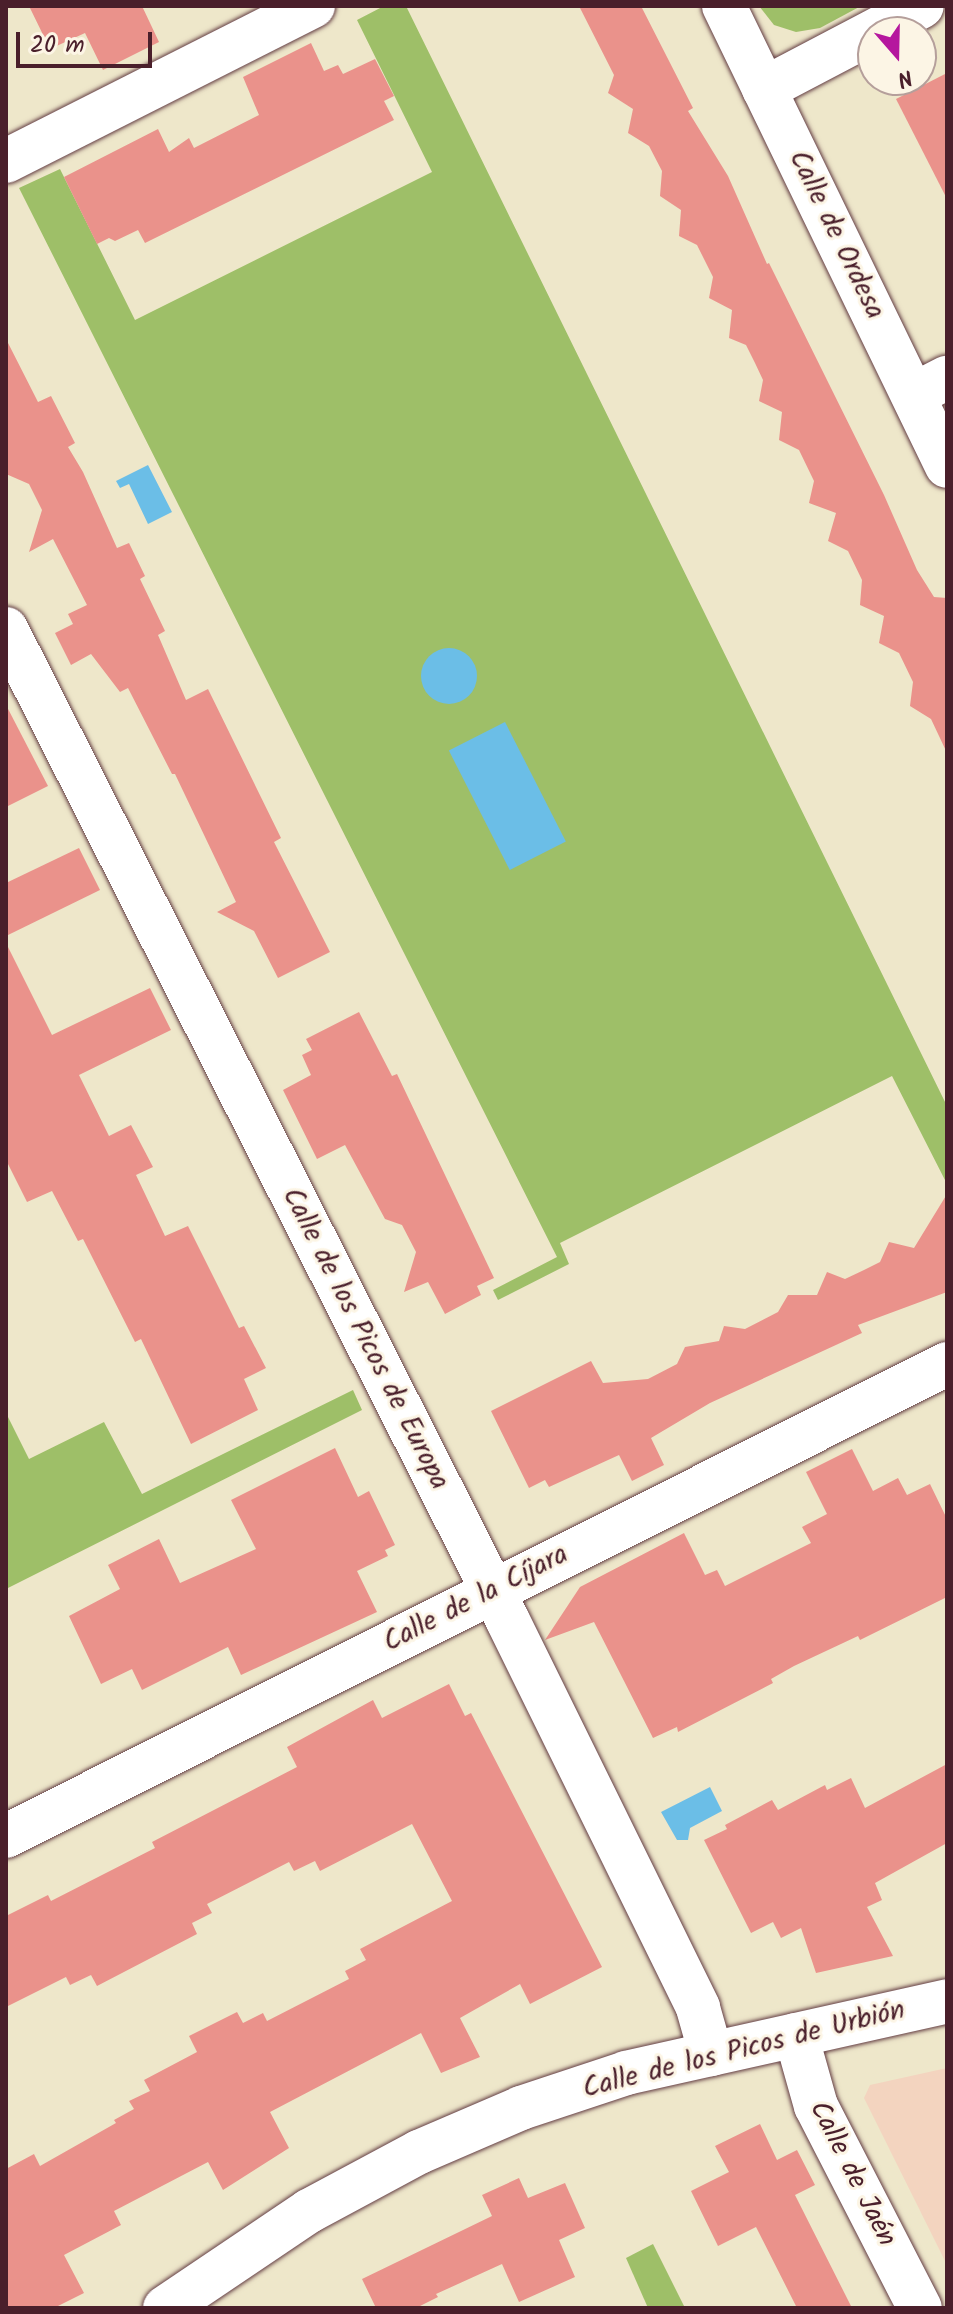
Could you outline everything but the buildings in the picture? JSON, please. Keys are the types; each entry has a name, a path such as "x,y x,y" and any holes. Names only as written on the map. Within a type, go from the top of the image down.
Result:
{"street":[{"path":"6,161 313,6"},
{"name":"Calle de Ordesa","path":"724,6 764,89 931,386 947,466"},
{"path":"764,89 922,6"},
{"name":"Calle de los Picos de Europa","path":"6,629 492,1591 698,2008 711,2054"},
{"name":"Calle de la Cíjara","path":"6,1836 947,1364"},
{"name":"Calle de los Picos de Urbión","path":"165,2308 309,2211 419,2152 521,2108 626,2073 947,2001"},
{"name":"Calle de Jaén","path":"796,2035 816,2106 920,2308"}],"shaded area":[{"path":"947,2068 947,2265 864,2098 870,2085"}],"green space":[{"path":"384,6 406,6 947,1106 947,1184 892,1076 560,1243 569,1264 498,1300 493,1290 557,1257 19,188 60,169 135,320 432,172 357,20"},
{"path":"759,6 861,6 820,28 796,32 774,25"},
{"path":"353,1390 362,1410 6,1589 6,1413 29,1459 104,1422 142,1494"},
{"path":"653,2244 685,2308 648,2308 626,2258"}],"water":[{"path":"148,465 172,512 148,524 129,484 120,488 116,481"},
{"path":"449,648 469,656 477,676 469,696 449,704 429,696 421,676 429,656"},
{"path":"505,722 566,841 510,870 449,751"},
{"path":"710,1787 722,1811 690,1828 688,1840 677,1840 661,1812"}]}
